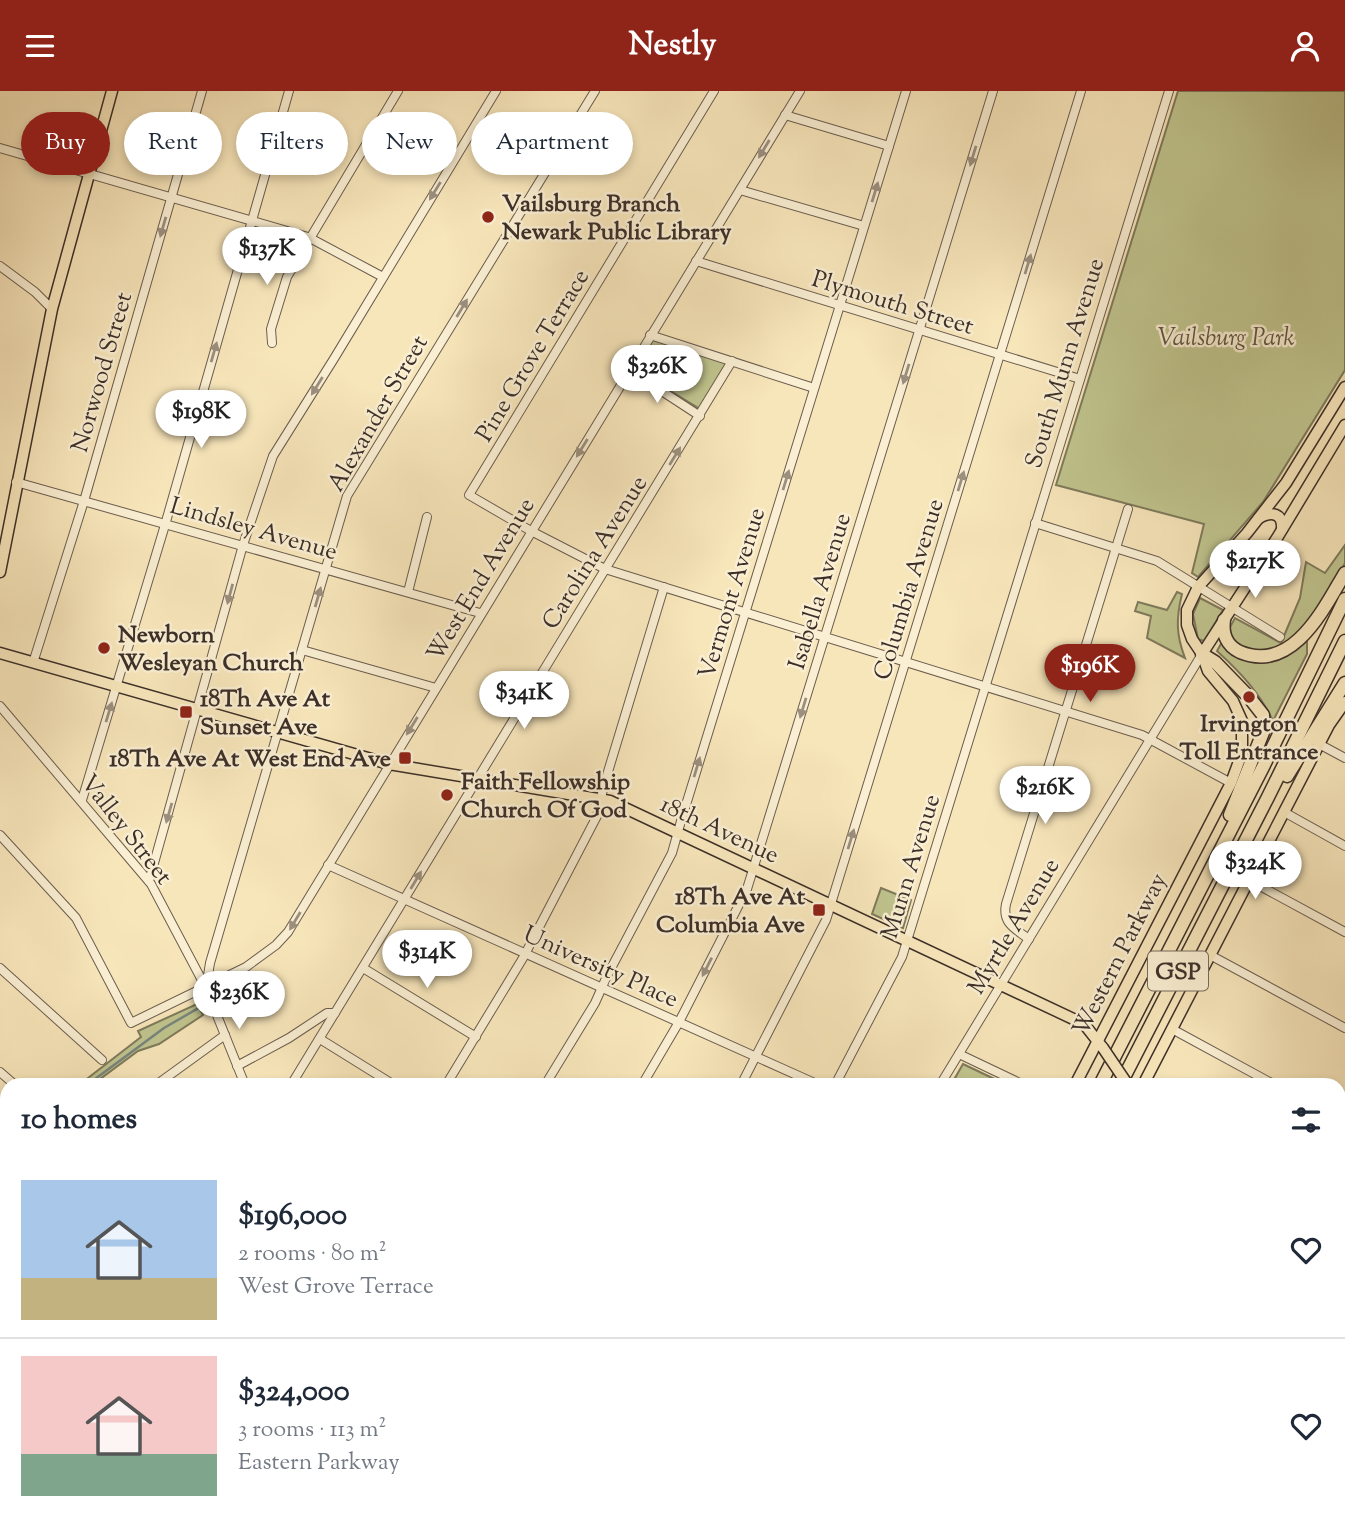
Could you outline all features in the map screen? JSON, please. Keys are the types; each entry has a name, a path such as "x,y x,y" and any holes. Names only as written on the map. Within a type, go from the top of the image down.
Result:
{"highway":[{"path":"1224,620 1226,639 1237,650 1256,655 1280,652 1295,643 1310,627 1345,573"},
{"name":"GSP","path":"1104,1078 1345,599"},
{"name":"GSP","path":"1123,1078 1345,641"},
{"path":"1191,909 1263,734 1263,715 1215,662 1202,654"},
{"path":"1237,857 1345,683"}],"main road":[{"path":"104,112 109,92"},
{"path":"0,572 52,309 88,175"},
{"path":"1198,587 1286,483 1345,387"},
{"name":"Myrtle Avenue","path":"1202,654 1345,425"},
{"path":"1258,519 1275,514 1282,520 1282,529"},
{"name":"Western Parkway","path":"1079,1078 1101,1044 1231,783 1242,753 1242,721 1233,701 1208,671 1202,654 1192,639 1186,617 1189,602 1198,587"},
{"name":"18th Avenue","path":"0,653 389,764 615,803 1084,1024 1123,1078"},
{"path":"1147,1078 1319,744 1343,708"}],"street":[{"name":"Norwood Street","path":"33,663 84,501 202,91"},
{"path":"82,800 165,524 289,91"},
{"path":"272,343 271,329 282,288 308,237 398,91"},
{"path":"149,881 243,545 273,456 496,91"},
{"name":"Alexander Street","path":"206,988 210,963 347,496 595,91"},
{"name":"Pine Grove Terrace","path":"531,531 469,495 715,91"},
{"name":"West End Avenue","path":"0,835 76,918 131,1023 246,967 276,945 288,932 800,91"},
{"name":"Vermont Avenue","path":"549,1078 602,988 673,852 906,91"},
{"name":"Isabella Avenue","path":"646,1078 744,896 754,868 993,91"},
{"name":"Columbia Avenue","path":"745,1078 825,924 1081,91"},
{"name":"South Munn Avenue","path":"996,647 1169,91"},
{"path":"785,115 889,146"},
{"path":"0,148 21,154"},
{"path":"91,175 308,237 383,277"},
{"path":"740,190 864,226"},
{"name":"Plymouth Street","path":"696,261 1080,379"},
{"path":"0,265 52,309"},
{"path":"650,335 814,388"},
{"name":"Carolina Avenue","path":"296,1078 732,362"},
{"path":"631,370 700,416"},
{"name":"Lindsley Avenue","path":"16,482 480,613"},
{"path":"1029,939 1008,922 1005,908 1128,509"},
{"path":"408,591 427,517"},
{"path":"1035,523 1161,563 1280,637"},
{"path":"531,531 605,569 1151,740 1231,783"},
{"path":"450,1078 525,954 597,816 664,587"},
{"name":"Munn Avenue","path":"839,1078 900,961 996,647"},
{"path":"302,650 436,688"},
{"name":"Myrtle Avenue","path":"944,1078 1202,654"},
{"name":"Valley Street","path":"0,706 149,881 206,988 242,1078"},
{"path":"1319,744 1345,758"},
{"path":"1284,813 1345,846"},
{"name":"University Place","path":"328,865 803,1078"},
{"path":"1249,880 1345,932"},
{"path":"1210,955 1345,1028"},
{"path":"0,968 102,1060"},
{"path":"363,968 475,1037"},
{"path":"237,1066 289,1038 327,1013 335,1013"},
{"path":"1171,1030 1262,1078"},
{"path":"166,1078 225,1035"},
{"path":"320,1039 383,1078"},
{"path":"959,1054 1009,1078"}],"green space":[{"name":"Vailsburg Park","path":"1178,91 1345,91 1345,370 1263,502 1198,577 1192,573 1204,524 1056,485"},
{"path":"652,338 729,363 700,409 633,368"},
{"path":"1345,545 1345,563 1307,625 1307,654 1273,721 1249,683 1217,651 1235,618 1281,643 1300,598 1306,562 1325,573"},
{"path":"1177,592 1182,594 1178,626 1185,658 1147,638 1151,616 1135,611 1138,602 1167,610"},
{"path":"1200,598 1223,610 1204,641 1198,639 1193,614"},
{"path":"881,888 911,900 903,928 872,914"},
{"path":"197,1004 203,1015 159,1044 138,1051 101,1078 88,1078 141,1037 138,1031"},
{"path":"963,1064 992,1078 955,1078"}],"waterway":[{"path":"96,1078 164,1028 202,1006"}],"place":[{"name":"Vailsburg Branch Newark Public Library","path":"488,217"},
{"name":"Newborn Wesleyan Church","path":"104,648"},
{"name":"Irvington Toll Entrance","path":"1249,697"},
{"name":"18Th Ave At Sunset Ave","path":"186,712"},
{"name":"18Th Ave At West End Ave","path":"405,758"},
{"name":"Faith Fellowship Church Of God","path":"447,795"},
{"name":"18Th Ave At Columbia Ave","path":"819,910"}]}
